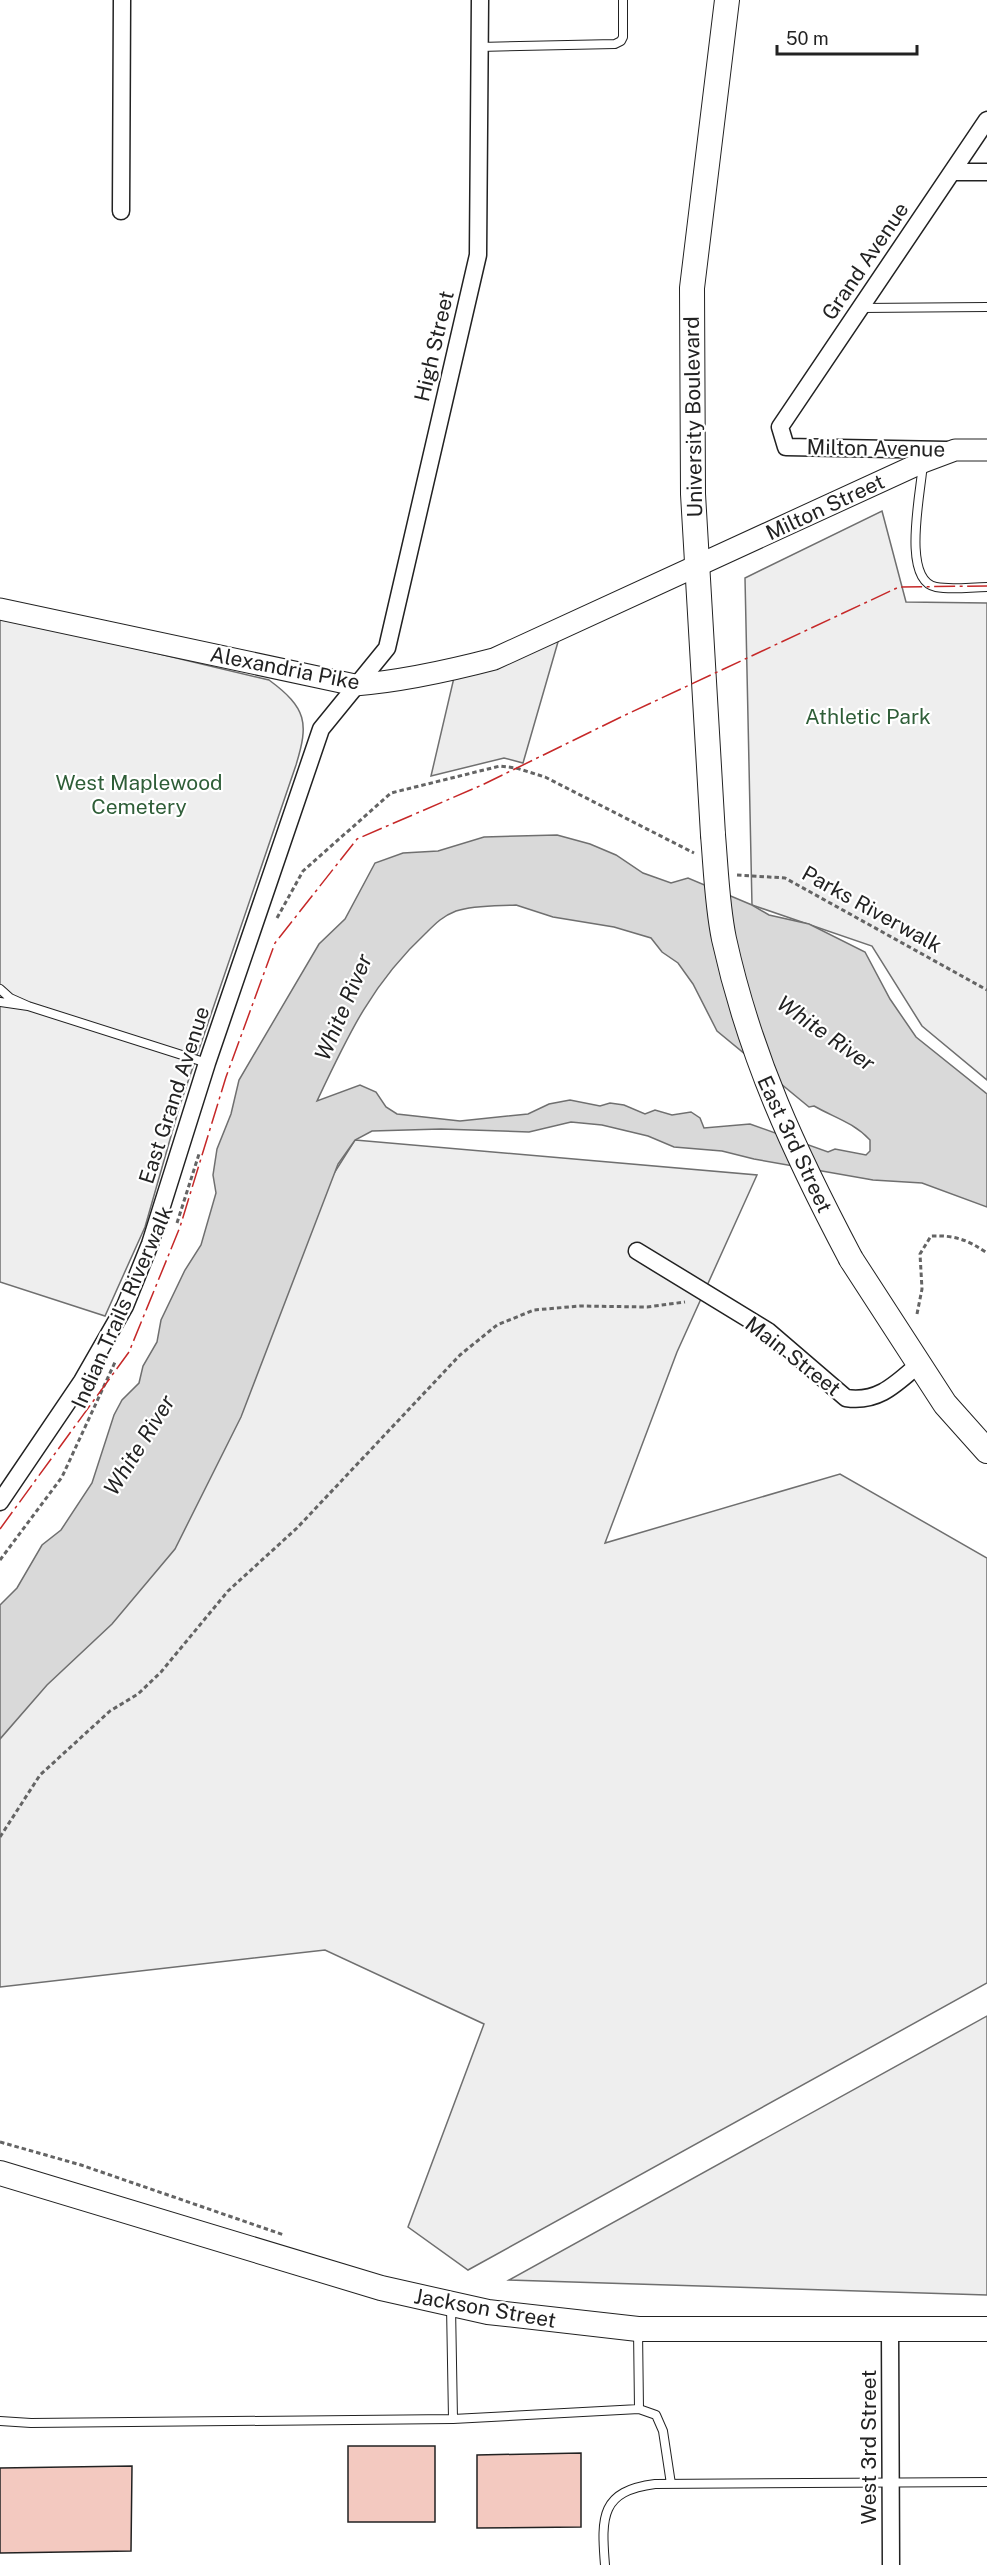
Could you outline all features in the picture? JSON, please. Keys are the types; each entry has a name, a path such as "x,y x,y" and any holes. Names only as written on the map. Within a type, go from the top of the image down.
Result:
{"main road":[{"name":"University Boulevard","path":"713,835 696,566 692,288 727,0"},
{"name":"East 3rd Street","path":"713,835 724,938 755,1055 801,1165 851,1259 945,1404 987,1451"},
{"name":"Jackson Street","path":"0,2173 370,2285 510,2315 638,2330 987,2329"}],"street":[{"path":"121,211 122,0"},
{"name":"High Street","path":"355,685 387,648 478,255 480,0"},
{"name":"Grand Avenue","path":"780,427 987,120"},
{"path":"952,172 987,172"},
{"name":"Milton Avenue","path":"780,427 786,447 987,450"},
{"name":"Milton Street","path":"696,566 923,462 955,450"},
{"name":"Alexandria Pike","path":"0,609 355,685 431,675 494,658 696,566"},
{"name":"East Grand Avenue","path":"0,1502 82,1381 125,1306 150,1244 207,1063 321,729 355,685"},
{"name":"Main Street","path":"637,1251 768,1331 846,1398 863,1401 885,1393 919,1364"},
{"name":"West 3rd Street","path":"890,2329 891,2565"}],"lane":[{"path":"479,47 615,44 623,37 623,0"},
{"path":"861,308 987,307"},
{"path":"923,462 915,549 921,575 925,582 935,587 987,587"},
{"path":"0,988 10,998 28,1006 207,1063"},
{"path":"0,1002 28,1006"},
{"path":"451,2304 453,2419"},
{"path":"638,2330 639,2409"},
{"path":"0,2421 31,2423 453,2419 639,2409 656,2415 663,2431 671,2484"},
{"path":"605,2565 605,2520 612,2500 630,2487 671,2484 987,2482"}],"path":[{"path":"274,924 303,871 391,793 500,766 516,768 545,777 694,854"},
{"name":"Parks Riverwalk","path":"737,875 785,878 987,990"},
{"name":"Indian Trails Riverwalk","path":"175,1227 200,1148"},
{"path":"917,1314 921,1289 920,1254 932,1236 948,1235 967,1239 987,1253"},
{"path":"0,1837 40,1775 110,1711 138,1694 161,1672 228,1591 297,1528 460,1355 497,1325 534,1310 580,1306 647,1307 689,1302 705,1293"},
{"name":"Indian Trails Riverwalk","path":"0,1560 62,1477 117,1358"},
{"path":"0,2142 81,2165 294,2238"}],"green space":[{"name":"Athletic Park","path":"882,511 906,602 987,603 987,1080 922,1026 872,946 752,905 745,578"},
{"name":"West Maplewood Cemetery","path":"0,616 269,680 291,699 302,717 303,738 296,765 179,1108 145,1227 105,1316 0,1282"},
{"path":"355,1140 757,1175 677,1352 605,1543 840,1474 987,1558 987,1983 468,2270 408,2227 484,2024 325,1950 0,1987 0,1702"},
{"path":"987,2016 987,2295 509,2280"}],"shaded area":[{"path":"562,628 523,763 504,758 431,776 456,669"}],"water":[{"name":"White River","path":"557,835 590,844 616,855 643,873 671,883 688,878 752,905 769,915 809,924 865,952 890,999 916,1037 987,1094 987,1207 922,1183 873,1180 754,1159 722,1151 674,1147 648,1136 602,1125 571,1122 529,1132 441,1129 372,1131 355,1140 338,1164 241,1417 175,1549 112,1624 47,1685 0,1739 0,1605 17,1588 42,1545 61,1530 92,1483 114,1415 122,1400 139,1383 143,1366 157,1342 161,1320 185,1270 201,1245 216,1193 213,1175 217,1149 231,1114 239,1080 319,944 345,919 375,863 403,853 438,851 484,837","holes":["516,905 553,917 614,927 651,938 662,952 678,963 693,984 717,1031 809,1107 814,1106 850,1124 863,1134 870,1140 870,1151 866,1155 835,1149 828,1152 750,1124 704,1128 700,1118 691,1112 672,1115 655,1110 645,1114 624,1105 610,1103 600,1106 570,1100 549,1104 528,1114 460,1121 397,1114 386,1107 376,1092 360,1085 317,1101 351,1032 376,990 408,951 440,920 463,909"]}],"building":[{"path":"348,2446 435,2446 435,2522 348,2522"},
{"path":"581,2453 581,2527 477,2528 477,2455"},
{"path":"132,2466 131,2551 0,2553 0,2468"}],"power":[{"path":"0,1529 129,1352 180,1227 226,1077 275,943 357,839 482,785 621,717 899,587 987,586"}]}
